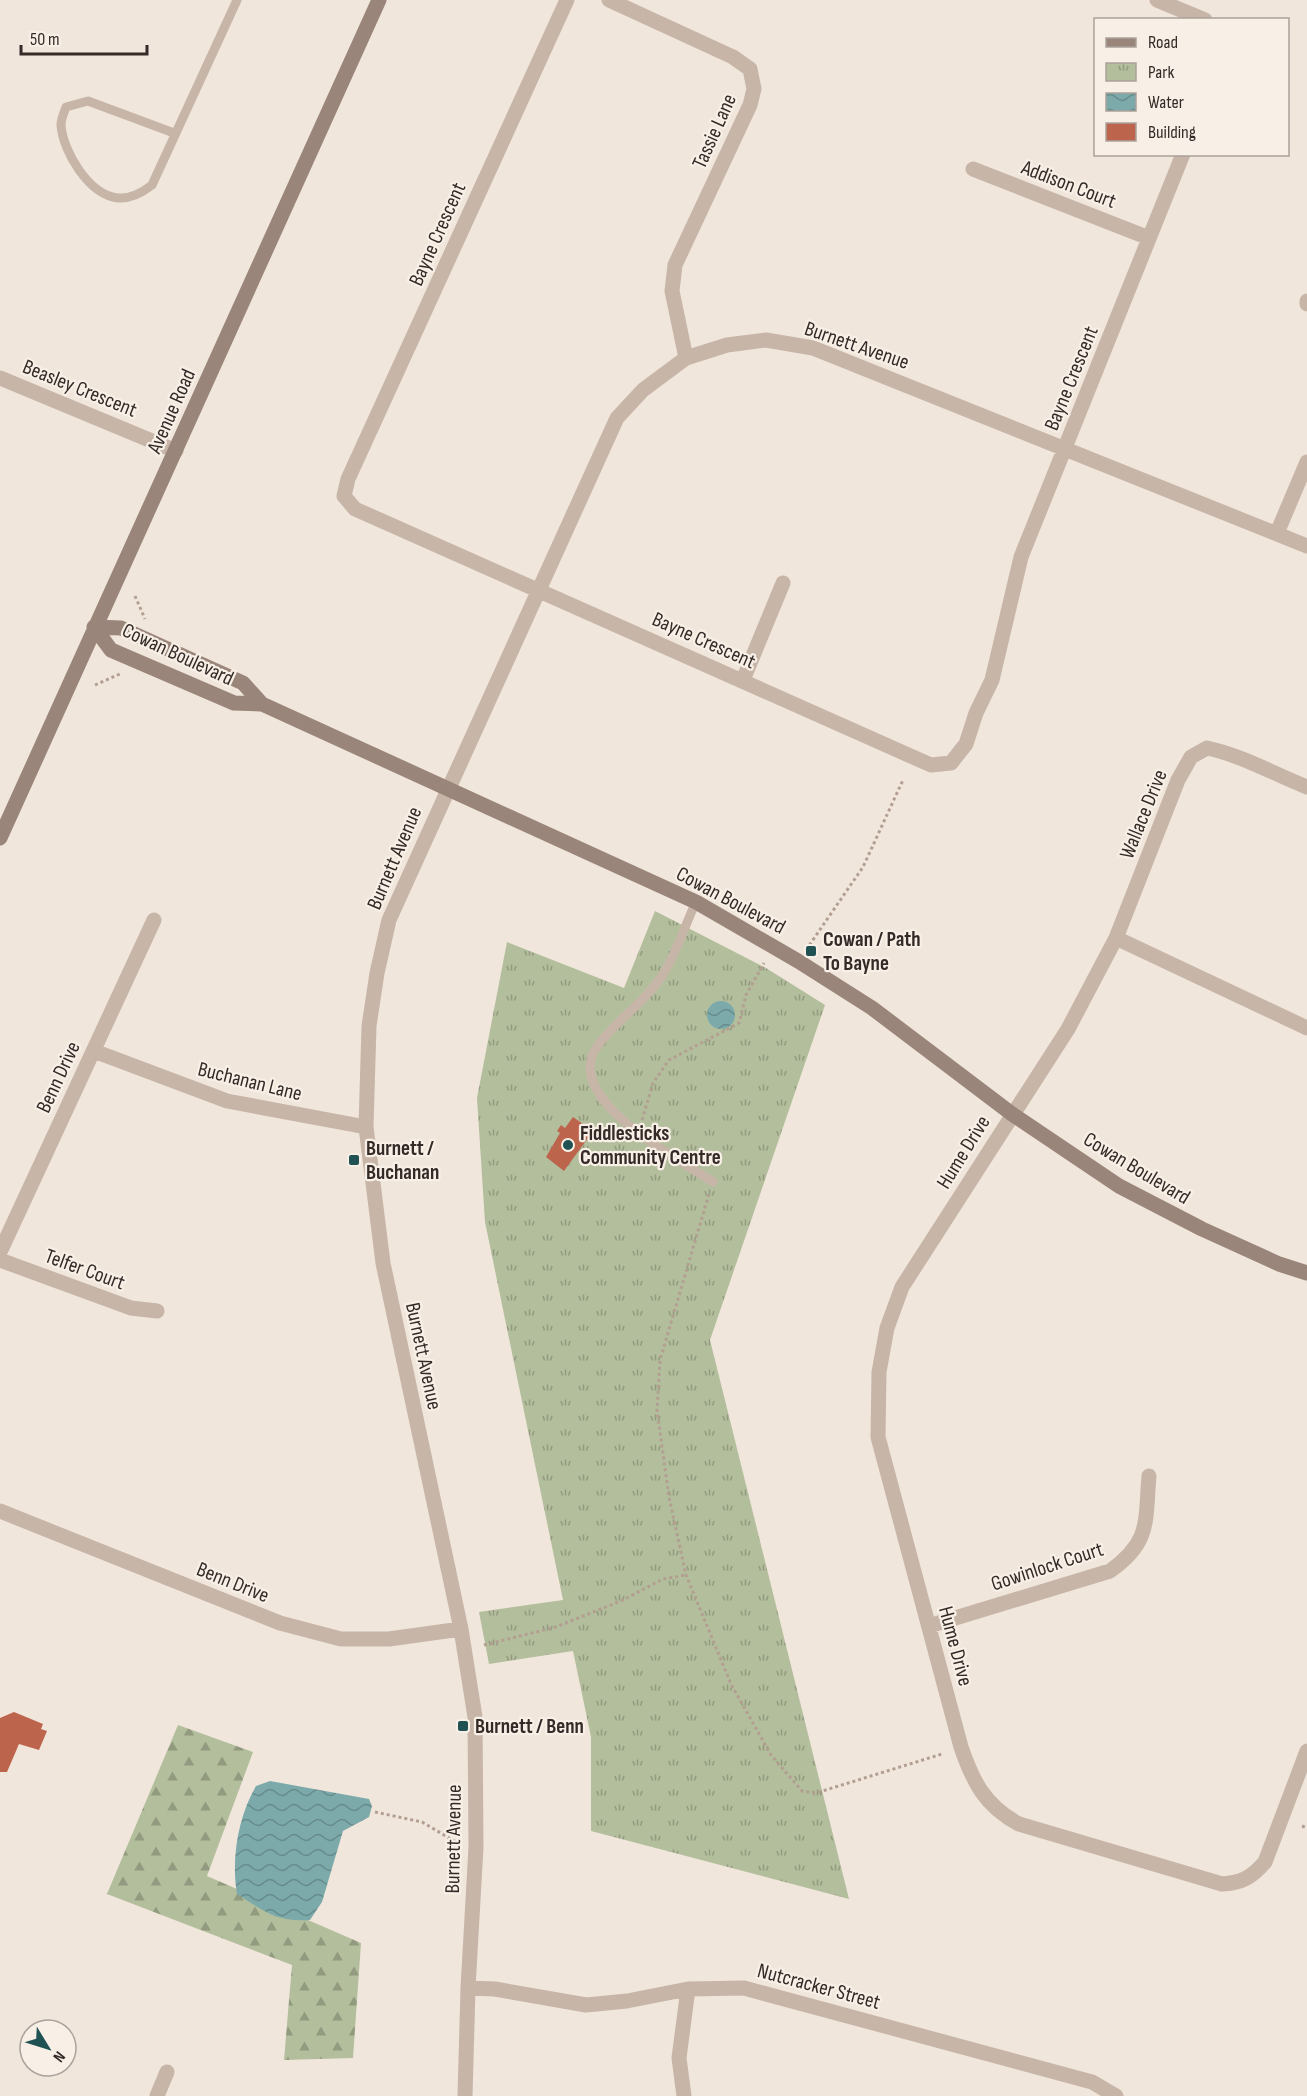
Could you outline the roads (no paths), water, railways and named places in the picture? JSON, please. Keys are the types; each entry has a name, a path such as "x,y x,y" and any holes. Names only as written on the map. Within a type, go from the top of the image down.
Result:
{"street":[{"name":"Avenue Road","path":"0,838 380,0"},
{"name":"Bayne Crescent","path":"567,0 348,479 344,496 355,508 931,765 951,763 966,744 976,713 992,680 1021,557 1182,156"},
{"name":"Tassie Lane","path":"609,0 733,57 750,69 754,89 750,105 675,265 672,291 686,357"},
{"path":"1157,0 1200,18"},
{"name":"Addison Court","path":"973,169 1149,238"},
{"name":"Burnett Avenue","path":"465,2096 468,1988 476,1854 475,1717 461,1629 383,1263 366,1126 369,1026 377,973 389,920 617,418 643,390 686,357 727,345 766,340 813,348 1065,447 1307,546"},
{"name":"Beasley Crescent","path":"0,378 176,451"},
{"path":"1277,533 1307,462"},
{"path":"743,680 783,583"},
{"name":"Cowan Boulevard","path":"94,627 111,650 234,703 262,704 696,902 798,961 872,1008 1012,1114 1119,1186 1202,1229 1279,1264 1307,1273"},
{"name":"Cowan Boulevard","path":"94,627 121,628 243,683 262,704"},
{"name":"Wallace Drive","path":"1012,1114 1068,1029 1116,938 1178,780 1191,757 1207,748 1231,753 1252,765 1307,787"},
{"name":"Benn Drive","path":"0,1252 154,920"},
{"path":"1116,938 1307,1028"},
{"name":"Buchanan Lane","path":"94,1051 227,1101 366,1126"},
{"name":"Hume Drive","path":"1012,1114 902,1287 887,1328 879,1371 878,1437 961,1747 973,1780 987,1802 1019,1824 1222,1884 1239,1883 1254,1874 1265,1862 1307,1751"},
{"name":"Telfer Court","path":"0,1260 131,1308 157,1311"},
{"name":"Gowinlock Court","path":"929,1626 1110,1571 1130,1557 1144,1535 1149,1476"},
{"name":"Benn Drive","path":"0,1511 280,1623 341,1639 389,1639 461,1629"},
{"name":"Nutcracker Street","path":"468,1988 495,1989 586,2005 627,2001 688,1989 744,1988 1092,2082 1116,2096"},
{"path":"684,2096 679,2058 688,1989"},
{"path":"158,2096 166,2072"}],"lane":[{"path":"174,133 88,101 66,107 61,124 72,162 95,188 118,198 140,194 152,185 237,0"},
{"path":"696,902 660,979 595,1049 589,1074 598,1096 616,1116 713,1182"}],"water":[{"path":"721,1001 731,1005 735,1015 731,1025 721,1029 711,1025 707,1015 711,1005"},
{"path":"270,1781 369,1799 372,1806 369,1817 343,1831 322,1902 310,1920 279,1917 264,1911 237,1894 235,1867 240,1825 256,1786"}],"place":[{"name":"Cowan / Path To Bayne","path":"811,951"},
{"name":"Fiddlesticks Community Centre","path":"568,1145"},
{"name":"Burnett / Buchanan","path":"354,1160"},
{"name":"Burnett / Benn","path":"463,1726"}]}
